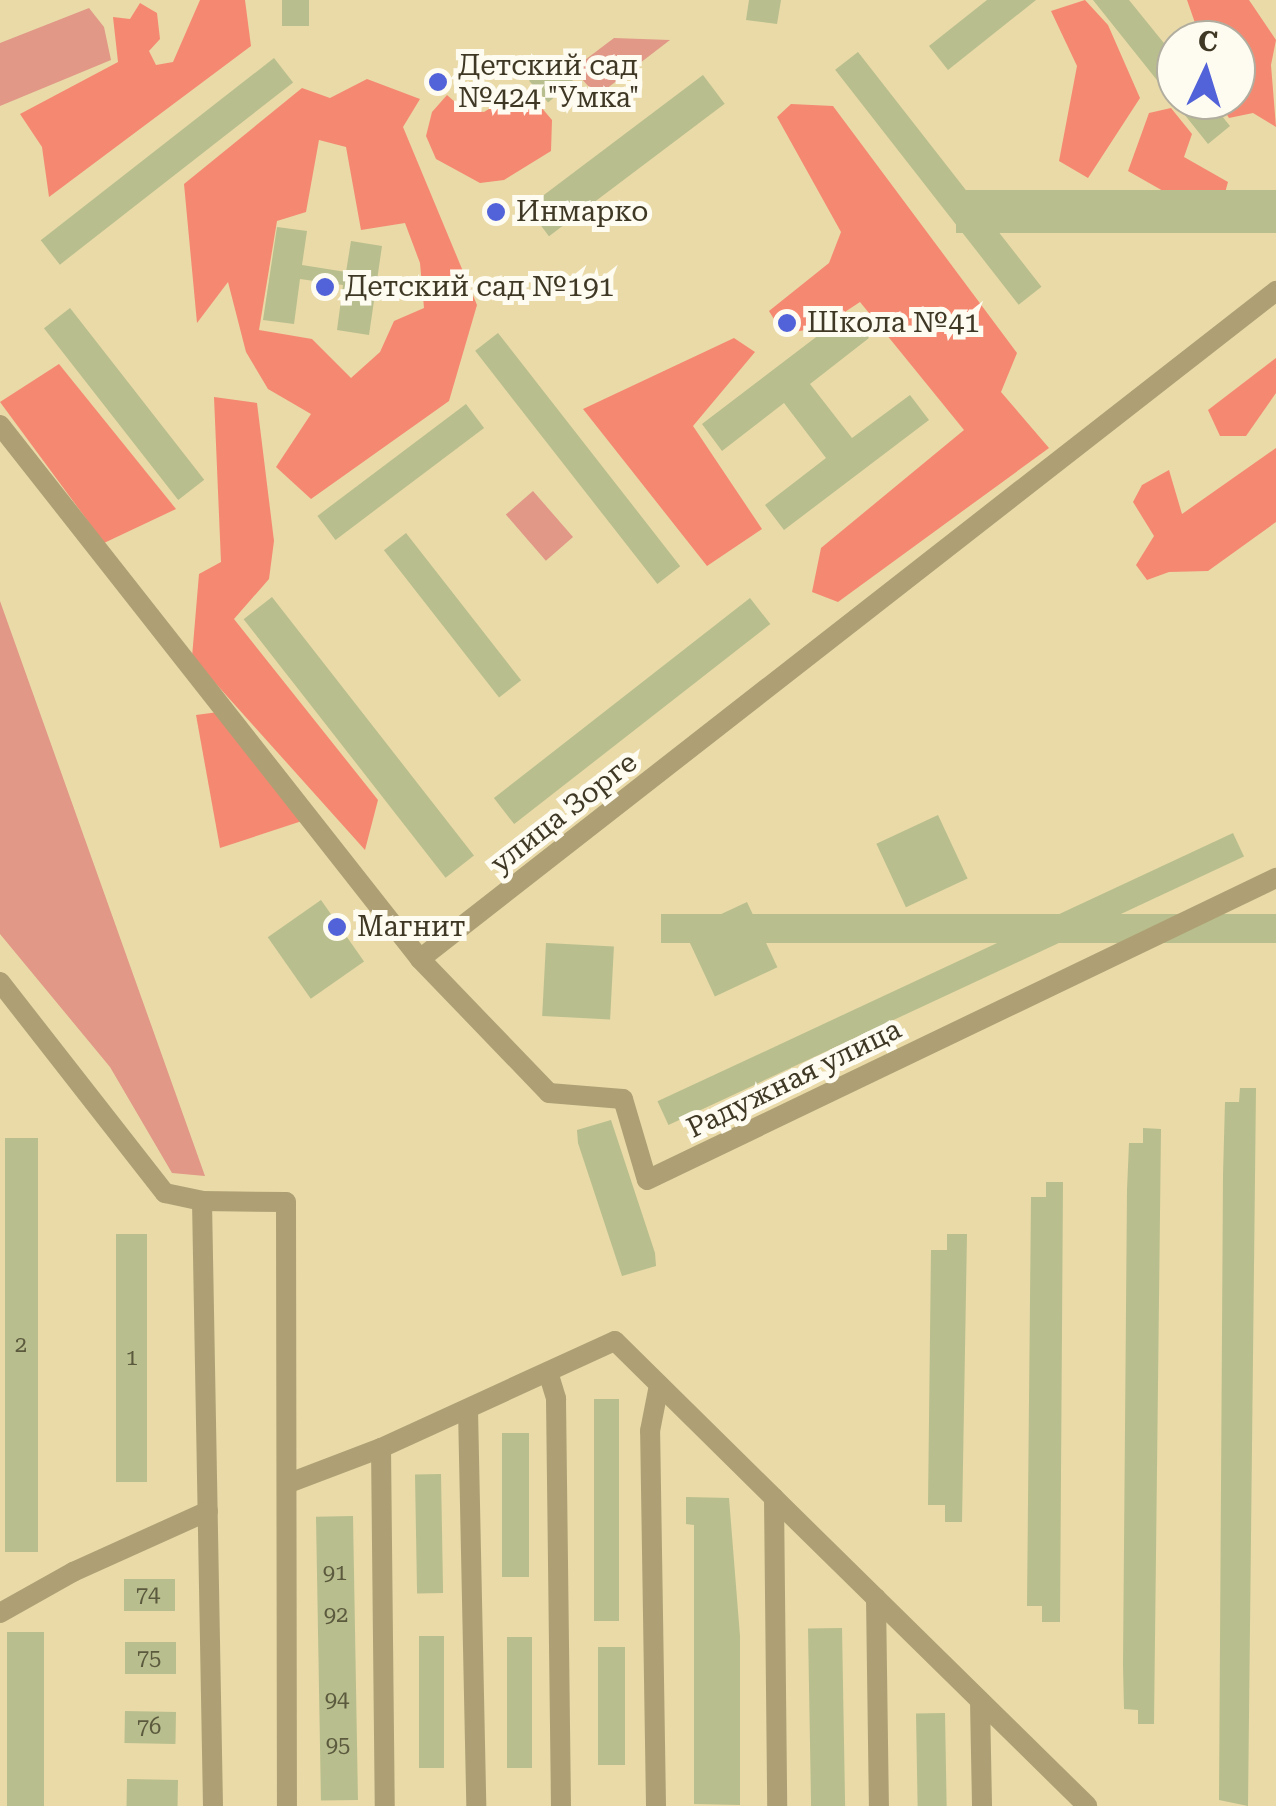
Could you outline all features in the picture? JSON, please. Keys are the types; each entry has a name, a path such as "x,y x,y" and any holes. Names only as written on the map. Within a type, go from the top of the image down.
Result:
{"street":[{"name":"улица Зорге","path":"420,959 1276,291"},
{"path":"0,426 420,959"},
{"name":"Радужная улица","path":"420,959 549,1093 623,1099 646,1180 1276,878"},
{"path":"0,982 165,1193 202,1201 286,1202 287,1806"},
{"path":"202,1201 213,1806"},
{"path":"289,1483 381,1448 614,1341 1084,1805"},
{"path":"548,1372 556,1399 561,1806"},
{"path":"656,1806 650,1431 659,1385"},
{"path":"468,1409 476,1806"},
{"path":"381,1448 385,1806"},
{"path":"774,1498 777,1806"},
{"path":"0,1613 208,1511"},
{"path":"876,1598 879,1806"},
{"path":"980,1701 982,1806"}],"shaded area":[{"path":"200,0 245,0 251,46 49,197 42,147 20,114 118,62 113,17 130,19 140,3 157,13 160,39 149,51 156,65 173,62"},
{"path":"1085,0 1108,25 1140,98 1088,178 1059,161 1077,66 1051,11"},
{"path":"1187,0 1249,0 1276,40 1271,65 1276,127 1256,115 1256,20 1194,20"},
{"path":"89,8 104,27 111,60 0,106 0,43"},
{"path":"614,38 670,40 597,96 573,69"},
{"path":"367,79 420,99 403,127 477,305 449,401 311,499 276,467 311,414 268,389 246,352 228,282 197,323 184,184 302,88 330,98","holes":["319,140 346,147 361,230 405,223 420,263 424,308 394,321 380,352 351,378 312,339 259,330 277,221 306,212"]},
{"path":"524,87 552,120 551,151 504,180 480,183 436,159 426,136 432,112 447,95 463,109 484,112"},
{"path":"791,104 833,106 1017,353 1001,392 1049,448 838,602 812,592 821,548 964,430 860,302 822,327 783,334 769,311 829,263 841,232 777,117"},
{"path":"1156,111 1156,120 1181,120 1192,134 1184,157 1228,182 1221,207 1200,212 1128,171 1149,113"},
{"path":"734,338 755,352 693,426 762,529 707,566 583,409"},
{"path":"1276,358 1276,393 1246,436 1220,436 1208,410"},
{"path":"59,364 176,509 104,543 0,402"},
{"path":"214,397 257,403 274,541 269,579 234,619 378,800 365,850 192,657 199,574 221,562"},
{"path":"1276,448 1276,522 1208,571 1169,572 1147,580 1136,565 1154,536 1133,502 1142,485 1169,470 1182,514"},
{"path":"533,491 573,537 546,561 506,515"},
{"path":"0,601 205,1176 172,1173 110,1067 0,934"},
{"path":"226,711 302,821 220,848 196,715"}],"building":[{"path":"282,0 309,0 309,26 282,26"},
{"path":"749,0 781,0 777,24 746,20"},
{"path":"987,0 1036,0 948,70 929,46"},
{"path":"1093,0 1129,0 1156,33 1156,79"},
{"path":"858,52 1041,287 1019,305 835,70"},
{"path":"274,58 293,82 60,265 41,240"},
{"path":"554,59 573,81 548,103 529,81"},
{"path":"703,75 725,104 549,236 527,207"},
{"path":"1189,120 1225,120 1230,126 1208,144"},
{"path":"956,190 1276,190 1276,233 956,233"},
{"path":"277,227 307,231 302,265 346,272 351,241 382,246 369,335 337,330 343,285 300,279 294,324 263,320"},
{"path":"70,308 204,480 178,500 44,328"},
{"path":"849,312 869,338 810,384 852,438 910,395 929,420 784,530 765,505 826,458 784,403 722,451 702,424"},
{"path":"498,333 680,566 657,584 475,351"},
{"path":"466,404 484,428 336,540 317,516"},
{"path":"406,533 521,680 499,698 384,550"},
{"path":"272,597 474,855 446,878 244,619"},
{"path":"750,598 770,624 514,824 494,798"},
{"path":"938,815 968,878 906,907 876,844"},
{"path":"1233,833 1244,857 668,1125 657,1101"},
{"path":"321,900 364,961 311,999 268,937"},
{"path":"747,902 777,967 715,996 684,931"},
{"path":"661,914 1276,914 1276,943 661,943"},
{"path":"546,943 614,947 610,1019 542,1016"},
{"path":"1240,1088 1256,1088 1248,1806 1219,1800 1225,1102 1239,1102"},
{"path":"611,1120 656,1266 622,1276 577,1130"},
{"path":"1143,1128 1161,1129 1154,1724 1138,1724 1138,1710 1124,1709 1123,1665 1127,1190 1129,1143 1143,1143"},
{"path":"5,1138 38,1138 38,1552 5,1552"},
{"path":"1046,1182 1063,1182 1060,1622 1042,1622 1042,1606 1027,1606 1031,1197 1046,1197"},
{"path":"116,1234 147,1234 147,1482 116,1482"},
{"path":"947,1234 967,1234 962,1522 945,1522 945,1505 928,1505 931,1250 947,1250"},
{"path":"594,1399 619,1399 619,1621 594,1621"},
{"path":"502,1433 529,1433 529,1577 502,1577"},
{"path":"415,1474 441,1474 443,1593 417,1593"},
{"path":"686,1497 729,1498 740,1636 740,1805 694,1804 694,1525 686,1524"},
{"path":"353,1516 358,1800 321,1801 316,1517"},
{"path":"124,1579 175,1579 175,1611 124,1611"},
{"path":"842,1628 845,1806 811,1806 808,1629"},
{"path":"7,1632 44,1632 44,1806 7,1806"},
{"path":"419,1636 444,1636 444,1768 419,1768"},
{"path":"507,1637 532,1637 532,1768 507,1768"},
{"path":"125,1642 176,1642 176,1674 125,1674"},
{"path":"598,1647 625,1647 625,1765 598,1765"},
{"path":"125,1711 176,1712 175,1744 124,1743"},
{"path":"945,1713 947,1806 918,1806 916,1714"},
{"path":"127,1779 178,1780 178,1806 127,1806"}],"place":[{"name":"Детский сад №424 \"Умка\"","path":"438,82"},
{"name":"Инмарко","path":"496,212"},
{"name":"Детский сад №191","path":"325,287"},
{"name":"Школа №41","path":"787,323"},
{"name":"Магнит","path":"337,927"}]}
